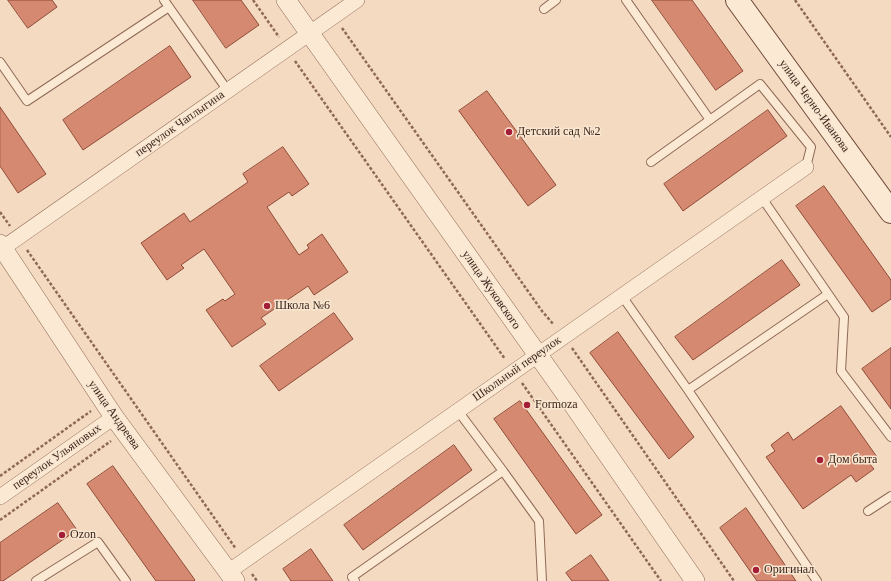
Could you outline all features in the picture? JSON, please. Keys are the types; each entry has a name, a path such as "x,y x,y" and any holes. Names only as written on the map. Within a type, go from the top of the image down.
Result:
{"main road":[{"name":"улица Черно-Иванова","path":"737,0 891,212"}],"street":[{"name":"улица Жуковского","path":"286,0 538,355 696,581"},
{"name":"переулок Чаплыгина","path":"1,246 18,237 357,0"},
{"name":"Школьный переулок","path":"232,576 244,561 806,167"},
{"name":"улица Андреева","path":"1,246 114,417 232,576"},
{"name":"переулок Ульяновых","path":"0,497 114,417"}],"lane":[{"path":"544,9 556,0"},
{"path":"626,0 710,120"},
{"path":"0,62 27,101 166,4 228,91"},
{"path":"651,162 760,84 810,147 806,167"},
{"path":"762,198 844,317 841,371 891,437"},
{"path":"688,390 828,294"},
{"path":"622,296 688,390 817,581"},
{"path":"458,411 540,521 542,581"},
{"path":"355,581 352,577 503,471"},
{"path":"868,511 891,496"},
{"path":"36,581 98,542 126,581"}],"path":[{"path":"252,0 288,49 295,62 661,581"},
{"path":"795,0 891,136"},
{"path":"334,16 542,311 564,336 734,581"},
{"path":"0,212 257,581"},
{"path":"0,476 94,409"},
{"path":"0,520 114,439"}],"building":[{"path":"8,0 52,0 57,7 28,28"},
{"path":"193,0 241,0 259,25 226,48"},
{"path":"652,0 692,0 743,71 716,90"},
{"path":"170,46 191,77 83,150 63,120"},
{"path":"487,91 556,185 528,206 459,111"},
{"path":"0,107 46,174 18,193 0,166"},
{"path":"768,110 787,136 683,211 664,184"},
{"path":"283,147 309,184 292,196 289,192 267,207 299,255 309,248 307,245 322,234 348,272 314,295 308,286 261,318 266,324 232,347 206,310 223,299 225,301 235,294 204,249 181,265 184,268 167,280 141,243 184,213 190,222 248,182 243,174"},
{"path":"824,186 891,280 891,299 872,312 796,206"},
{"path":"782,260 800,285 693,360 675,337"},
{"path":"334,313 353,339 279,391 260,366"},
{"path":"618,332 694,437 669,459 590,353"},
{"path":"891,348 891,409 862,369"},
{"path":"520,401 602,515 576,534 494,419"},
{"name":"Дом быта","path":"841,406 877,457 869,463 874,469 856,482 851,475 803,509 766,457 775,451 771,445 788,432 793,440"},
{"path":"454,445 472,470 363,550 344,525"},
{"path":"113,466 195,580 194,581 156,581 87,484"},
{"path":"58,503 77,530 3,581 0,581 0,543"},
{"path":"746,508 796,581 757,581 720,528"},
{"path":"311,549 333,581 291,581 283,569"},
{"path":"591,555 609,581 572,581 566,573"}],"place":[{"name":"Детский сад №2","path":"509,132"},
{"name":"Школа №6","path":"267,306"},
{"name":"Formoza","path":"527,405"},
{"name":"Дом быта","path":"820,460"},
{"name":"Ozon","path":"62,535"},
{"name":"Оригинал","path":"756,570"}]}
